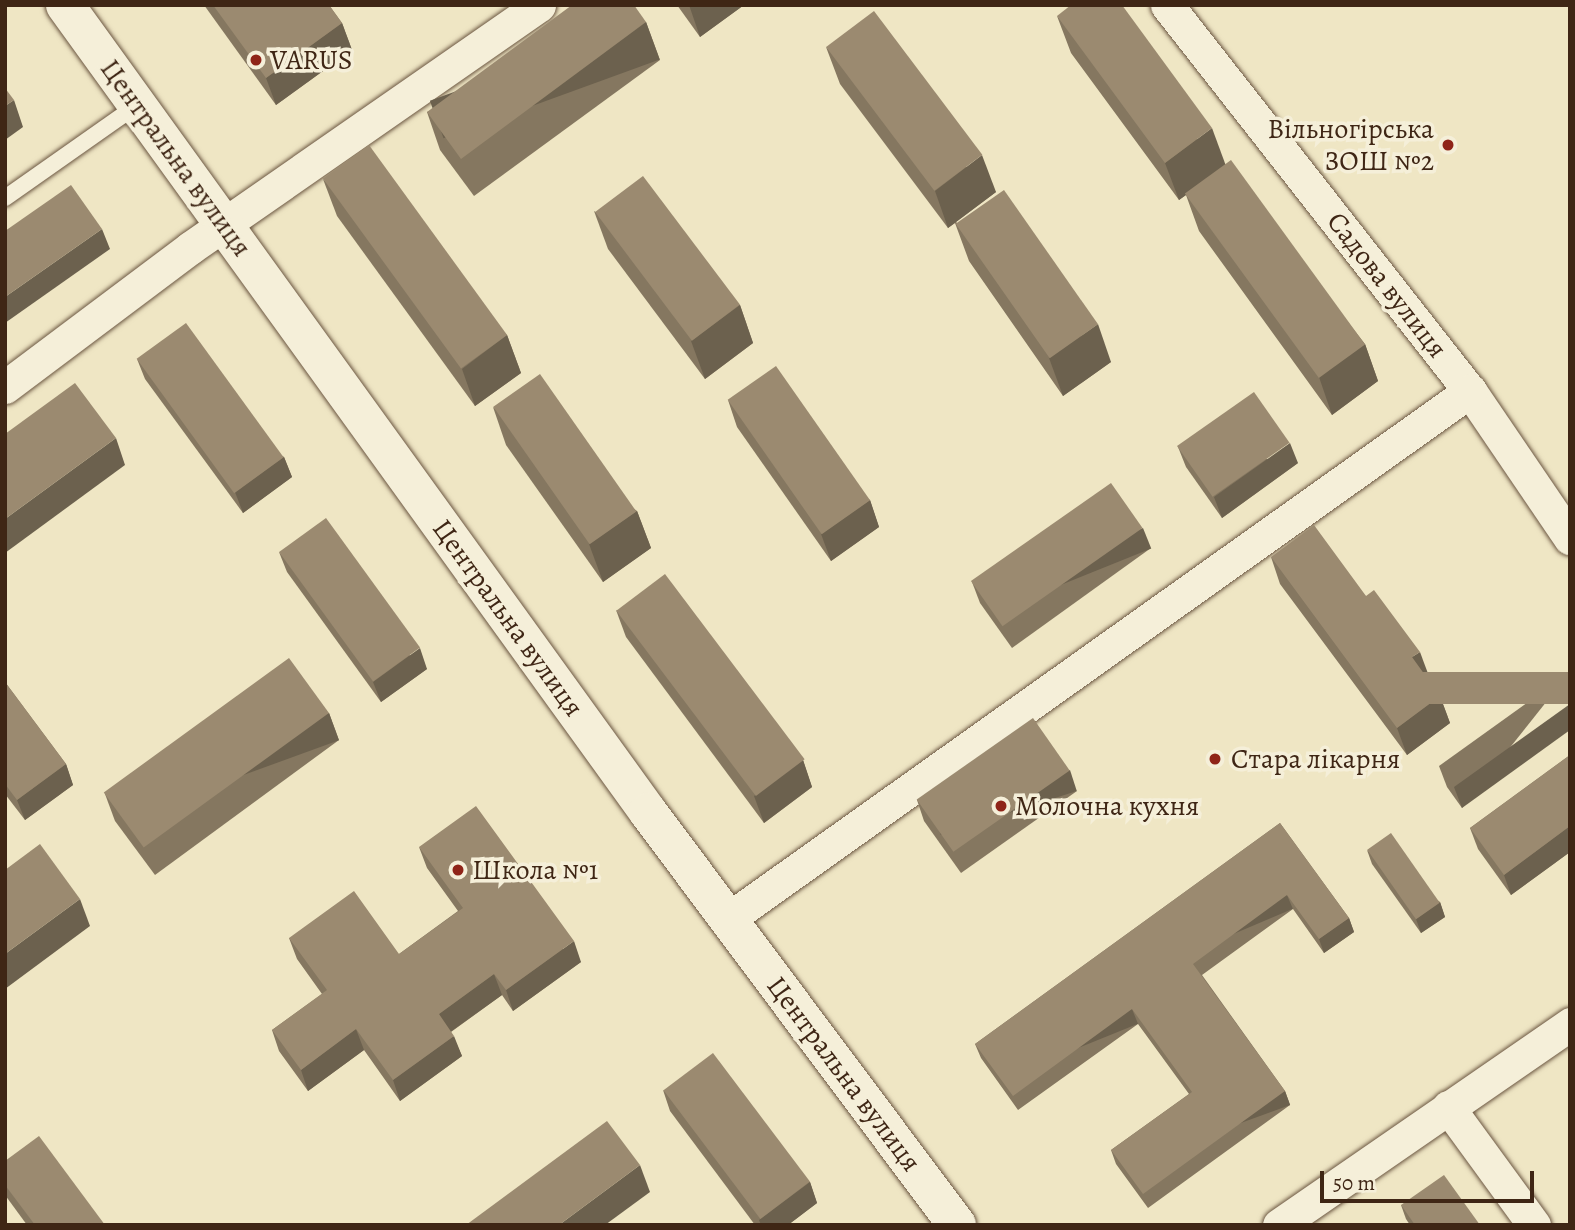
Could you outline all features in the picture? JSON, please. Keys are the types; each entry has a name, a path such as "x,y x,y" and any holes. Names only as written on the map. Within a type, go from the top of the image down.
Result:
{"main road":[{"name":"Центральна вулиця","path":"65,5 728,919 957,1225"}],"street":[{"path":"5,387 225,224 539,5"},
{"name":"Садова вулиця","path":"1167,5 1470,391 1570,538"},
{"path":"728,919 1470,391"},
{"path":"1279,1225 1570,1024"},
{"path":"1448,1107 1534,1225"}],"lane":[{"path":"5,198 136,106"}],"building":[{"path":"213,5 329,5 342,23 266,78"},
{"path":"572,5 634,5 646,22 461,159 427,112"},
{"path":"1071,5 1122,5 1212,128 1165,163 1057,16"},
{"path":"874,11 982,155 934,191 826,47"},
{"path":"5,88 14,100 5,106"},
{"path":"369,145 507,335 461,369 323,179"},
{"path":"1231,160 1365,344 1319,378 1185,194"},
{"path":"643,176 740,305 692,341 595,212"},
{"path":"71,185 102,229 5,297 5,231"},
{"path":"1004,190 1098,324 1050,358 956,224"},
{"path":"186,323 284,457 234,493 137,359"},
{"path":"776,366 870,500 822,534 728,400"},
{"path":"540,374 636,512 590,544 493,407"},
{"path":"75,383 116,438 5,519 5,434"},
{"path":"1254,392 1290,443 1213,497 1177,446"},
{"path":"1111,483 1143,528 1002,626 971,581"},
{"path":"326,518 420,647 373,682 279,552"},
{"path":"1314,525 1366,596 1374,590 1420,652 1412,657 1440,696 1397,728 1271,557"},
{"path":"665,574 805,759 756,796 616,611"},
{"path":"289,658 329,713 144,848 104,793"},
{"path":"1409,672 1570,672 1570,704 1409,704"},
{"path":"5,682 66,764 17,800 5,784"},
{"name":"Молочна кухня","path":"1033,718 1070,770 953,852 917,799"},
{"path":"1570,755 1570,826 1504,875 1470,828"},
{"path":"476,806 574,941 506,990 494,974 439,1014 454,1036 393,1080 356,1029 301,1070 272,1030 327,990 289,938 354,891 399,954 463,908 419,847"},
{"path":"1280,823 1349,918 1319,939 1287,895 1193,964 1285,1091 1143,1194 1111,1150 1192,1092 1132,1009 1013,1096 975,1044"},
{"path":"1391,833 1440,903 1416,919 1367,850"},
{"path":"40,844 80,899 5,954 5,870"},
{"path":"713,1053 810,1182 760,1219 663,1090"},
{"path":"607,1121 640,1165 559,1225 466,1225"},
{"path":"39,1136 105,1225 35,1225 5,1185 5,1161"},
{"path":"1444,1175 1480,1225 1415,1225 1401,1205"}],"place":[{"name":"VARUS","path":"256,60"},
{"name":"Вільногірська ЗОШ №2","path":"1448,145"},
{"name":"Стара лікарня","path":"1215,759"},
{"name":"Молочна кухня","path":"1001,806"},
{"name":"Школа №1","path":"458,870"}]}
